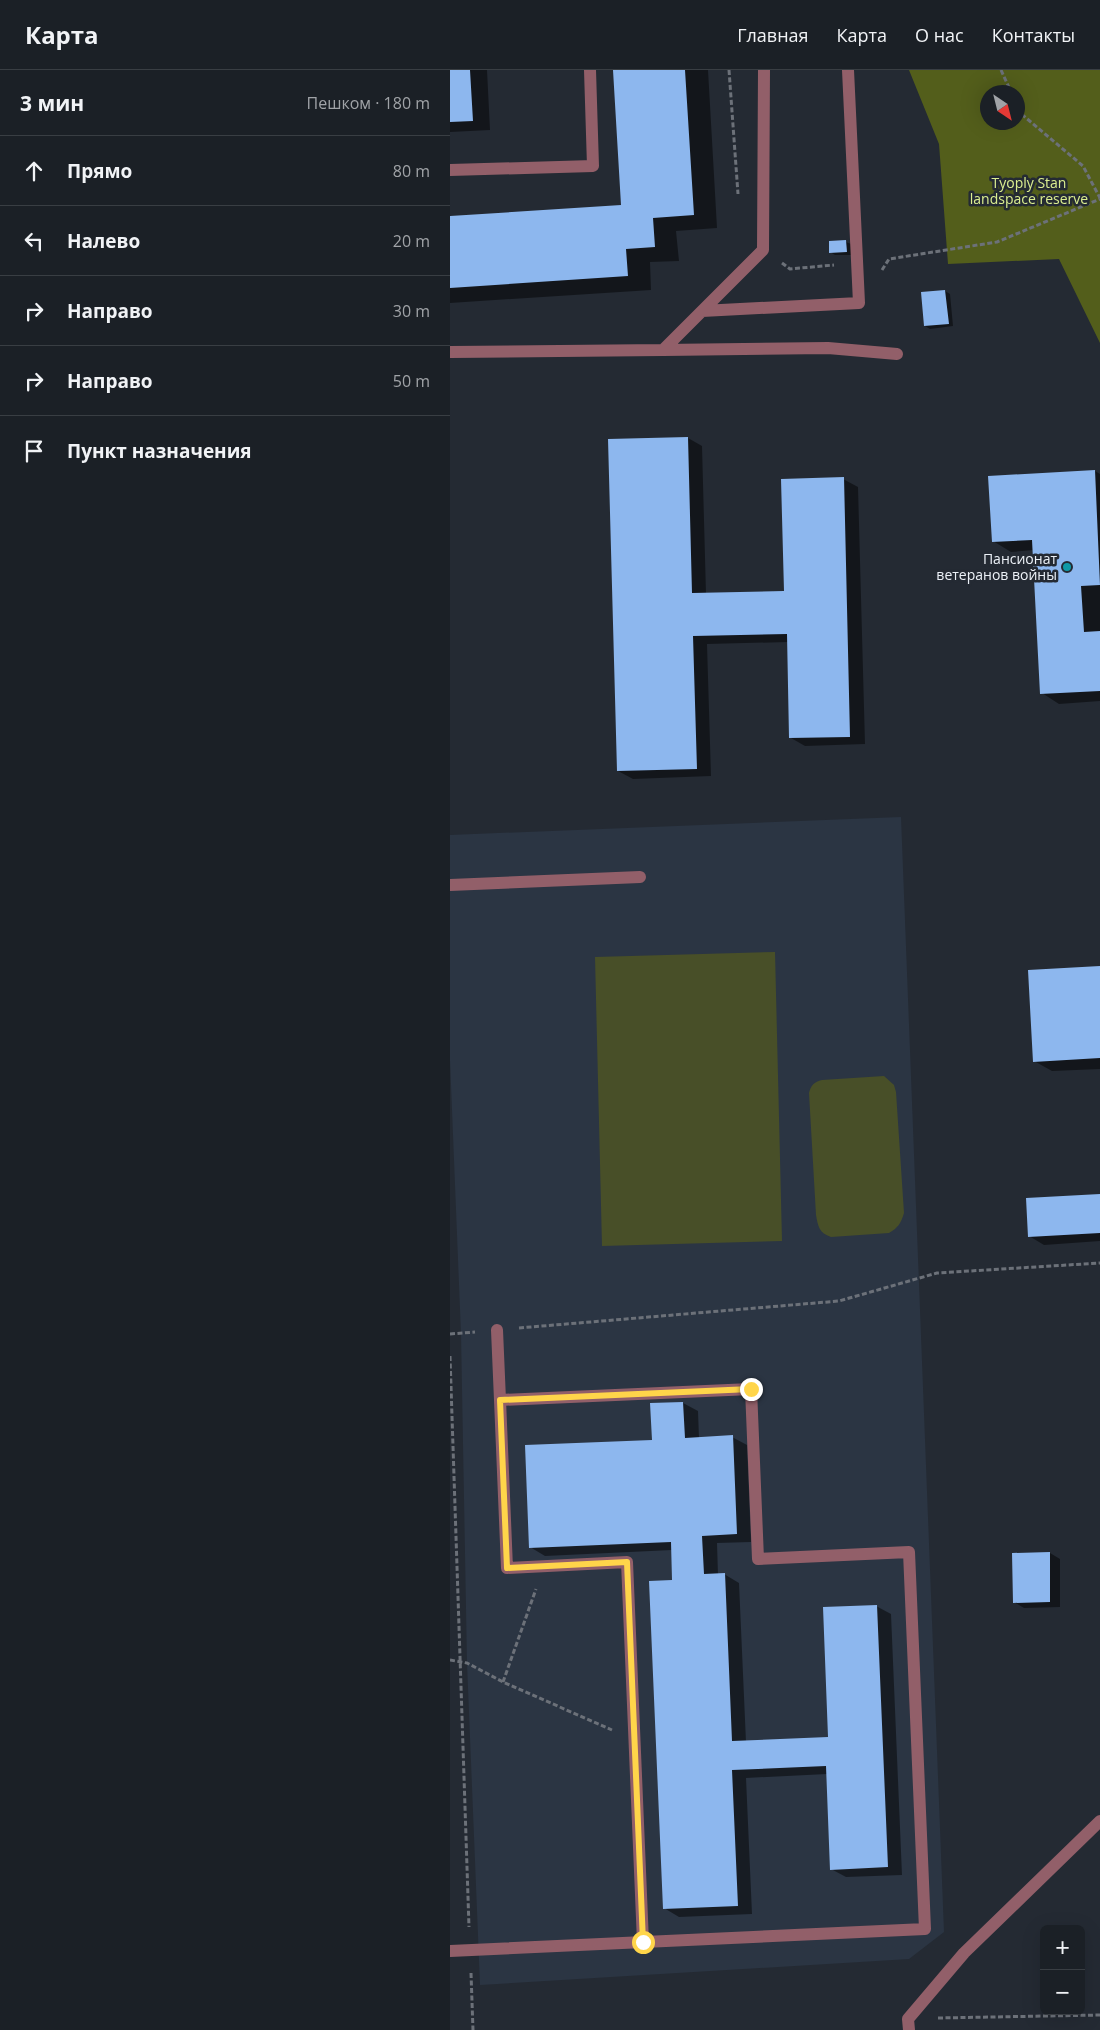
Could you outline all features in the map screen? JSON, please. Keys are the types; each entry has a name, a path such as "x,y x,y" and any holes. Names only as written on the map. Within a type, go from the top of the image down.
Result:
{"lane":[{"path":"450,170 593,166 590,70"},
{"path":"662,350 764,250 764,70"},
{"path":"702,311 859,303 848,70"},
{"path":"450,352 828,348 897,354"},
{"path":"450,885 640,877"},
{"path":"497,1330 507,1568 627,1562 643,1942"},
{"path":"450,1951 925,1929 909,1552 758,1559 751,1389 500,1400"},
{"path":"908,2024 964,1953 1100,1821"}],"path":[{"path":"729,70 738,197"},
{"path":"1001,70 1008,85"},
{"path":"764,250 790,268 889,259 997,242 1100,199 1084,166 1025,117"},
{"path":"859,303 889,259"},
{"path":"450,1334 839,1301 937,1273 1100,1263"},
{"path":"450,1356 473,2030"},
{"path":"503,1682 544,1566"},
{"path":"450,1660 467,1663 503,1682 635,1740"},
{"path":"908,2024 1100,2015"}],"shaded area":[{"path":"901,817 944,1932 909,1959 480,1985 467,1663 461,1334 450,1060 450,835"}],"green space":[{"name":"Tyoply Stan landspace reserve","path":"909,70 1100,70 1100,343 1059,259 948,264 939,144"},
{"path":"775,952 782,1241 602,1246 595,957"},
{"path":"884,1076 894,1085 896,1092 903,1217 897,1227 889,1233 831,1237 820,1229 816,1215 809,1093 813,1084 822,1080"}],"building":[{"path":"450,70 470,70 473,121 450,122"},
{"path":"613,70 685,70 694,215 653,218 655,247 626,249 628,276 450,288 450,216 621,205"},
{"path":"846,240 847,252 829,253 829,241"},
{"path":"945,290 949,324 924,326 921,292"},
{"path":"688,437 692,593 784,591 781,479 844,477 850,737 789,738 787,634 693,636 697,769 617,771 608,439"},
{"name":"Пансионат ветеранов войны","path":"1095,470 1100,585 1081,586 1084,632 1100,631 1100,691 1040,694 1032,540 992,542 988,476"},
{"path":"1100,966 1100,1058 1033,1062 1028,970"},
{"path":"1100,1194 1100,1233 1028,1237 1026,1198"},
{"path":"683,1402 685,1438 733,1435 737,1534 702,1536 704,1574 725,1573 732,1741 828,1737 823,1607 877,1605 888,1867 830,1870 826,1766 732,1770 738,1906 663,1909 649,1581 672,1580 671,1542 529,1548 525,1445 652,1440 650,1403"},
{"path":"1050,1552 1050,1602 1013,1603 1012,1553"}],"place":[{"name":"Пансионат ветеранов войны","path":"1067,567"}],"route":[{"path":"643,1942 627,1562 507,1568 500,1400 751,1389"}]}
